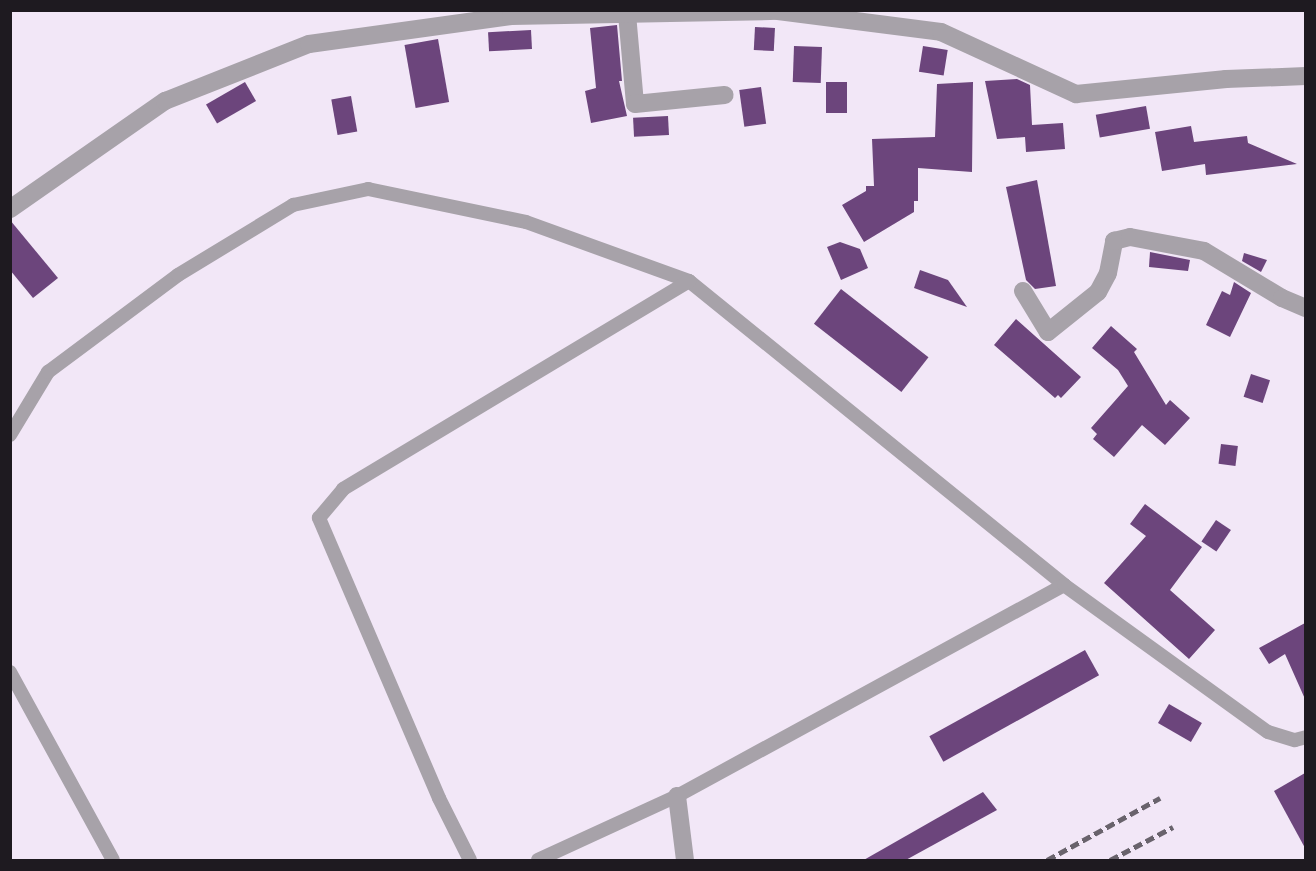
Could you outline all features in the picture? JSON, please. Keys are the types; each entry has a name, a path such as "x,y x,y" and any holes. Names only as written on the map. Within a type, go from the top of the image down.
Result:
{"street":[{"path":"10,209 165,101 309,44 511,16 778,11 941,32 1076,93 1226,79 1305,76"},
{"path":"627,14 635,104 725,95"},
{"path":"1023,291 1048,332 1098,292 1108,273 1114,241 1130,237 1204,251 1282,298 1305,308"},
{"path":"677,796 685,861"}],"lane":[{"path":"10,435 48,372 178,275 293,205 368,189 526,222 689,281 1064,585 1268,732 1295,740 1305,737"},
{"path":"470,861 439,798 319,518 343,489 689,281"},
{"path":"538,861 677,796 1064,585"},
{"path":"10,672 113,861"}],"building":[{"path":"617,25 622,81 619,81 627,116 591,123 585,91 596,88 590,28"},
{"path":"755,27 775,28 774,51 754,50"},
{"path":"531,30 532,49 489,51 488,32"},
{"path":"438,39 449,102 416,108 405,45"},
{"path":"794,46 822,47 821,83 793,82"},
{"path":"923,46 948,50 944,76 919,72"},
{"path":"1017,79 1030,85 1032,125 1063,123 1065,149 1026,152 1025,137 997,139 985,81"},
{"path":"245,82 256,101 217,124 206,105"},
{"path":"826,82 847,82 847,113 826,113"},
{"path":"973,82 972,172 918,168 918,201 914,201 914,212 864,242 842,205 866,191 866,186 874,186 872,139 935,137 937,84"},
{"path":"761,87 766,124 744,127 739,90"},
{"path":"351,96 357,131 338,135 331,99"},
{"path":"1146,106 1150,129 1100,138 1096,115"},
{"path":"668,116 669,135 634,137 633,118"},
{"path":"1191,126 1194,142 1247,136 1248,143 1297,164 1206,175 1205,164 1162,171 1155,132"},
{"path":"1037,180 1056,286 1035,289 1026,280 1006,187"},
{"path":"10,220 58,278 33,298 10,270"},
{"path":"840,242 860,249 868,268 841,280 827,247"},
{"path":"1150,252 1190,260 1188,271 1149,267"},
{"path":"1244,253 1267,260 1261,272 1242,261"},
{"path":"920,270 948,280 967,307 914,288"},
{"path":"1234,282 1251,293 1230,337 1206,325 1222,291 1230,295"},
{"path":"841,289 928,357 901,392 814,324"},
{"path":"1016,319 1081,377 1061,398 1058,395 1055,398 994,345"},
{"path":"1111,326 1137,349 1134,352 1166,405 1170,400 1190,418 1165,445 1142,425 1114,457 1093,439 1097,434 1091,428 1128,386 1118,370 1092,348"},
{"path":"1251,374 1270,380 1263,403 1244,397"},
{"path":"1221,444 1238,446 1235,466 1219,464"},
{"path":"1145,504 1202,547 1170,590 1215,630 1189,659 1104,583 1146,536 1130,524"},
{"path":"1216,520 1231,530 1216,552 1201,542"},
{"path":"1305,623 1305,699 1285,654 1269,664 1259,648"},
{"path":"1085,650 1099,675 943,762 929,736"},
{"path":"1169,704 1202,723 1191,742 1158,723"},
{"path":"1305,773 1305,848 1274,791"},
{"path":"983,792 997,810 904,861 862,861"}],"railway":[{"path":"1047,860 1160,798"},
{"path":"1110,860 1173,827"}]}
